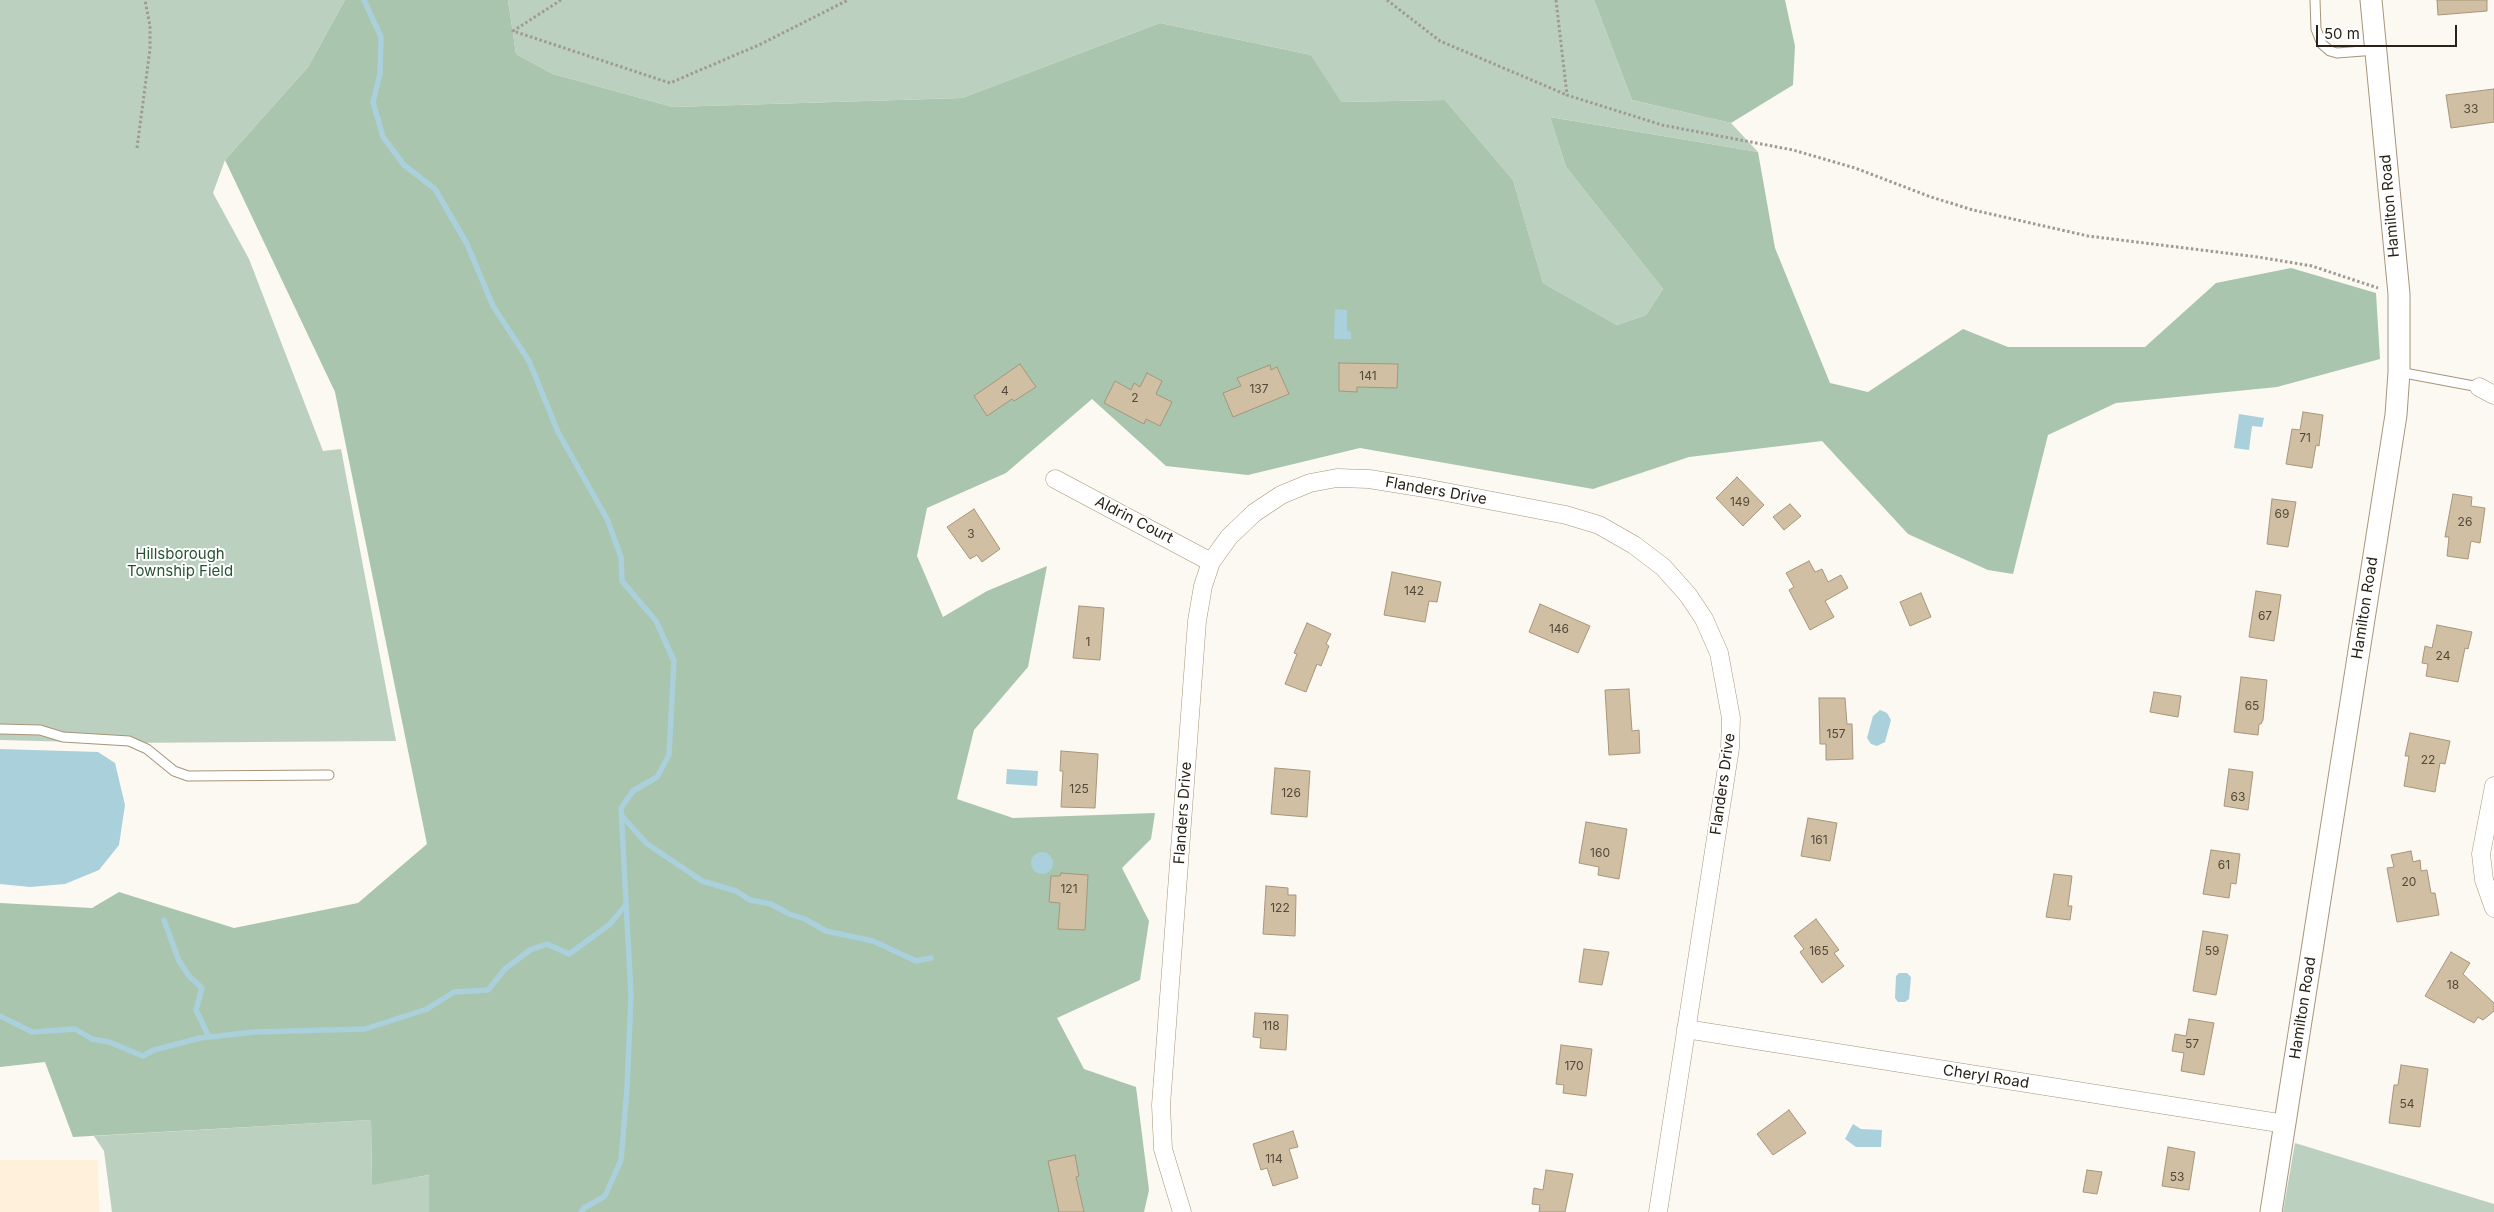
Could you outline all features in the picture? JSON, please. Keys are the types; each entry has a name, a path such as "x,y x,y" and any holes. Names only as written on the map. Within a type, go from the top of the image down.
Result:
{"street":[{"name":"Hamilton Road","path":"2271,1212 2396,415 2399,372 2399,294 2371,0"},
{"name":"Flanders Drive","path":"1182,1212 1163,1149 1161,1105 1197,622 1204,586 1212,562 1229,537 1254,513 1281,495 1310,483 1337,478 1369,479 1566,516 1599,525 1634,545 1663,566 1688,594 1704,619 1719,653 1731,718 1730,748 1658,1212"},
{"name":"Aldrin Court","path":"1055,479 1212,562"},
{"path":"2494,786 2481,854 2484,880 2494,908"},
{"name":"Cheryl Road","path":"1686,1029 2285,1124"}],"lane":[{"path":"2315,0 2316,29 2322,44 2330,52 2376,50"},
{"path":"2399,372 2486,391"},
{"path":"0,729 40,730 63,737 129,740 147,749 174,771 188,776 329,775"}],"path":[{"path":"137,148 150,49 150,26 145,0"},
{"path":"561,0 513,31 670,83 761,44 848,0"},
{"path":"1387,0 1440,41 1567,95 1662,125 1793,150 1855,168 1930,197 1973,210 2088,236 2258,257 2312,266 2399,294"},
{"path":"1556,0 1567,95"}],"shaded area":[{"path":"0,1160 98,1160 99,1212 0,1212"}],"green space":[{"name":"Hillsborough Township Field","path":"0,0 345,0 308,67 225,160 213,193 249,259 323,451 341,449 396,741 116,743 0,740"},
{"path":"345,0 508,0 516,54 553,74 673,107 962,98 1160,23 1311,55 1341,102 1445,100 1513,180 1543,283 1617,325 1646,315 1663,289 1566,167 1550,117 1758,152 1775,248 1830,383 1868,392 1963,329 2008,347 2145,347 2216,283 2291,268 2376,293 2380,359 2277,387 2116,403 2048,435 2013,574 1988,570 1908,534 1822,441 1689,457 1593,489 1360,448 1248,475 1166,466 1092,399 1006,473 927,508 917,556 943,617 987,591 1047,566 1028,667 974,730 957,799 1013,818 1155,813 1151,839 1122,868 1149,921 1140,980 1057,1018 1084,1069 1136,1087 1149,1190 1144,1212 429,1212 429,1175 372,1185 371,1120 73,1137 45,1062 0,1067 0,903 92,908 119,892 234,928 358,903 427,844 335,392 225,160 308,67"},
{"path":"508,0 1594,0 1632,100 1731,123 1758,152 1550,117 1566,167 1663,289 1646,315 1617,325 1543,283 1513,180 1445,100 1340,102 1311,55 1160,23 962,98 673,107 553,74 516,54"},
{"path":"1594,0 1785,0 1795,46 1793,85 1731,123 1632,100"},
{"path":"371,1120 372,1184 430,1175 429,1212 112,1212 104,1151 94,1136"},
{"path":"2295,1143 2494,1204 2494,1212 2283,1212"}],"water":[{"path":"1335,309 1347,310 1347,331 1351,332 1351,339 1334,339"},
{"path":"2239,414 2264,418 2262,427 2252,426 2249,450 2234,448"},
{"path":"1880,710 1887,713 1891,720 1885,742 1877,746 1871,744 1867,738 1873,716"},
{"path":"0,749 98,752 115,763 125,805 119,845 99,870 65,884 30,887 0,884"},
{"path":"1007,769 1038,771 1037,786 1006,784"},
{"path":"1042,852 1052,859 1053,863 1046,873 1042,874 1032,867 1031,863 1038,853"},
{"path":"1899,973 1907,973 1911,977 1909,999 1905,1002 1898,1002 1895,998 1896,976"},
{"path":"1853,1124 1861,1129 1882,1130 1881,1147 1856,1147 1845,1139"}],"building":[{"path":"2437,0 2487,0 2487,11 2438,15"},
{"path":"2494,89 2494,122 2451,128 2446,95"},
{"path":"1339,363 1398,364 1397,388 1357,387 1357,392 1339,391"},
{"path":"1020,364 1036,387 1014,401 1012,399 987,416 974,396"},
{"path":"1270,365 1271,370 1277,367 1289,394 1233,417 1223,393 1241,386 1237,378"},
{"path":"1147,373 1162,381 1156,394 1172,402 1160,426 1146,419 1144,424 1104,403 1115,381 1131,390 1134,383 1140,387"},
{"path":"2303,412 2323,415 2319,446 2316,445 2312,468 2286,464 2292,429 2300,430"},
{"path":"1737,477 1764,505 1743,526 1716,498"},
{"path":"2453,494 2472,497 2471,506 2485,508 2480,543 2471,541 2468,559 2447,556 2449,537 2445,537"},
{"path":"2272,499 2296,502 2288,547 2267,544"},
{"path":"1790,504 1801,516 1784,530 1773,517"},
{"path":"974,509 1000,549 982,562 977,555 970,559 947,527"},
{"path":"1809,561 1815,572 1822,569 1828,582 1841,575 1848,588 1825,601 1834,617 1810,630 1789,590 1794,587 1786,573"},
{"path":"1392,572 1441,582 1437,602 1429,601 1425,622 1384,615"},
{"path":"2256,591 2281,595 2274,641 2249,637"},
{"path":"1921,593 1931,617 1910,626 1900,602"},
{"path":"1540,604 1590,626 1578,653 1529,632"},
{"path":"1079,606 1104,608 1100,660 1073,658"},
{"path":"1307,623 1331,634 1326,644 1329,646 1321,666 1317,664 1306,692 1285,684 1297,654 1294,653"},
{"path":"2437,625 2472,632 2468,649 2465,648 2458,682 2426,676 2428,664 2422,663 2425,646 2432,648"},
{"path":"2241,677 2267,680 2263,720 2259,724 2258,735 2234,732"},
{"path":"1629,689 1632,731 1639,730 1640,753 1609,755 1605,690"},
{"path":"2154,692 2181,696 2178,717 2150,712"},
{"path":"1819,698 1845,698 1847,724 1852,724 1853,759 1826,760 1826,744 1820,744"},
{"path":"2410,733 2450,741 2445,764 2440,763 2435,792 2404,786 2409,756 2405,756"},
{"path":"1061,751 1098,754 1095,808 1061,807 1063,771 1060,771"},
{"path":"1275,768 1310,771 1307,817 1271,814"},
{"path":"2229,769 2253,772 2248,810 2224,806"},
{"path":"1808,818 1837,823 1830,861 1801,856"},
{"path":"1586,822 1627,829 1619,879 1598,875 1599,867 1579,863"},
{"path":"2211,850 2240,854 2236,884 2231,883 2229,898 2203,894"},
{"path":"2411,851 2413,862 2420,860 2421,871 2427,870 2431,893 2435,893 2439,915 2397,922 2387,868 2394,867 2391,855"},
{"path":"1061,873 1088,875 1085,930 1058,929 1060,903 1049,902 1051,876 1060,876"},
{"path":"2054,874 2072,876 2068,906 2072,906 2070,920 2046,917"},
{"path":"1266,886 1288,888 1288,895 1296,895 1295,936 1263,934"},
{"path":"1816,919 1839,950 1834,953 1844,966 1822,983 1800,952 1804,949 1794,936"},
{"path":"2203,931 2228,935 2216,995 2193,991"},
{"path":"1584,949 1609,952 1602,985 1579,982"},
{"path":"2451,952 2470,963 2463,974 2494,1003 2494,1011 2483,1020 2478,1017 2474,1023 2425,996"},
{"path":"1255,1013 1288,1015 1286,1050 1260,1048 1261,1038 1253,1037"},
{"path":"2189,1019 2214,1023 2204,1075 2181,1071 2184,1053 2172,1051 2175,1034 2186,1036"},
{"path":"1561,1045 1592,1049 1586,1096 1563,1093 1564,1085 1556,1084"},
{"path":"2401,1065 2428,1069 2420,1127 2389,1123 2394,1085 2398,1085"},
{"path":"1789,1110 1806,1133 1773,1155 1757,1134"},
{"path":"1293,1131 1298,1147 1289,1149 1298,1178 1273,1186 1267,1168 1261,1170 1253,1144"},
{"path":"2168,1147 2195,1152 2189,1190 2162,1186"},
{"path":"1075,1155 1079,1176 1076,1177 1084,1212 1059,1212 1048,1161"},
{"path":"1546,1170 1573,1174 1565,1212 1539,1212 1540,1205 1532,1204 1534,1188 1543,1190"},
{"path":"2087,1170 2102,1172 2097,1194 2083,1192"}],"waterway":[{"path":"364,0 381,37 380,74 373,102 383,137 404,165 435,189 467,244 493,306 529,361 558,432 607,519 621,557 622,581 656,621 674,661 669,755 657,777 633,791 621,808 631,995 627,1089 621,1160 605,1196 584,1208 581,1212"},
{"path":"622,816 646,843 702,881 736,891 750,900 771,904 789,914 805,919 826,931 873,941 916,961 931,958"},
{"path":"0,1016 32,1032 75,1029 92,1039 109,1042 143,1056 154,1050 200,1038 254,1032 365,1029 427,1009 454,992 488,990 505,969 530,950 547,944 569,954 609,925 625,906"},
{"path":"164,920 179,961 189,976 202,988 196,1010 209,1037"}]}
